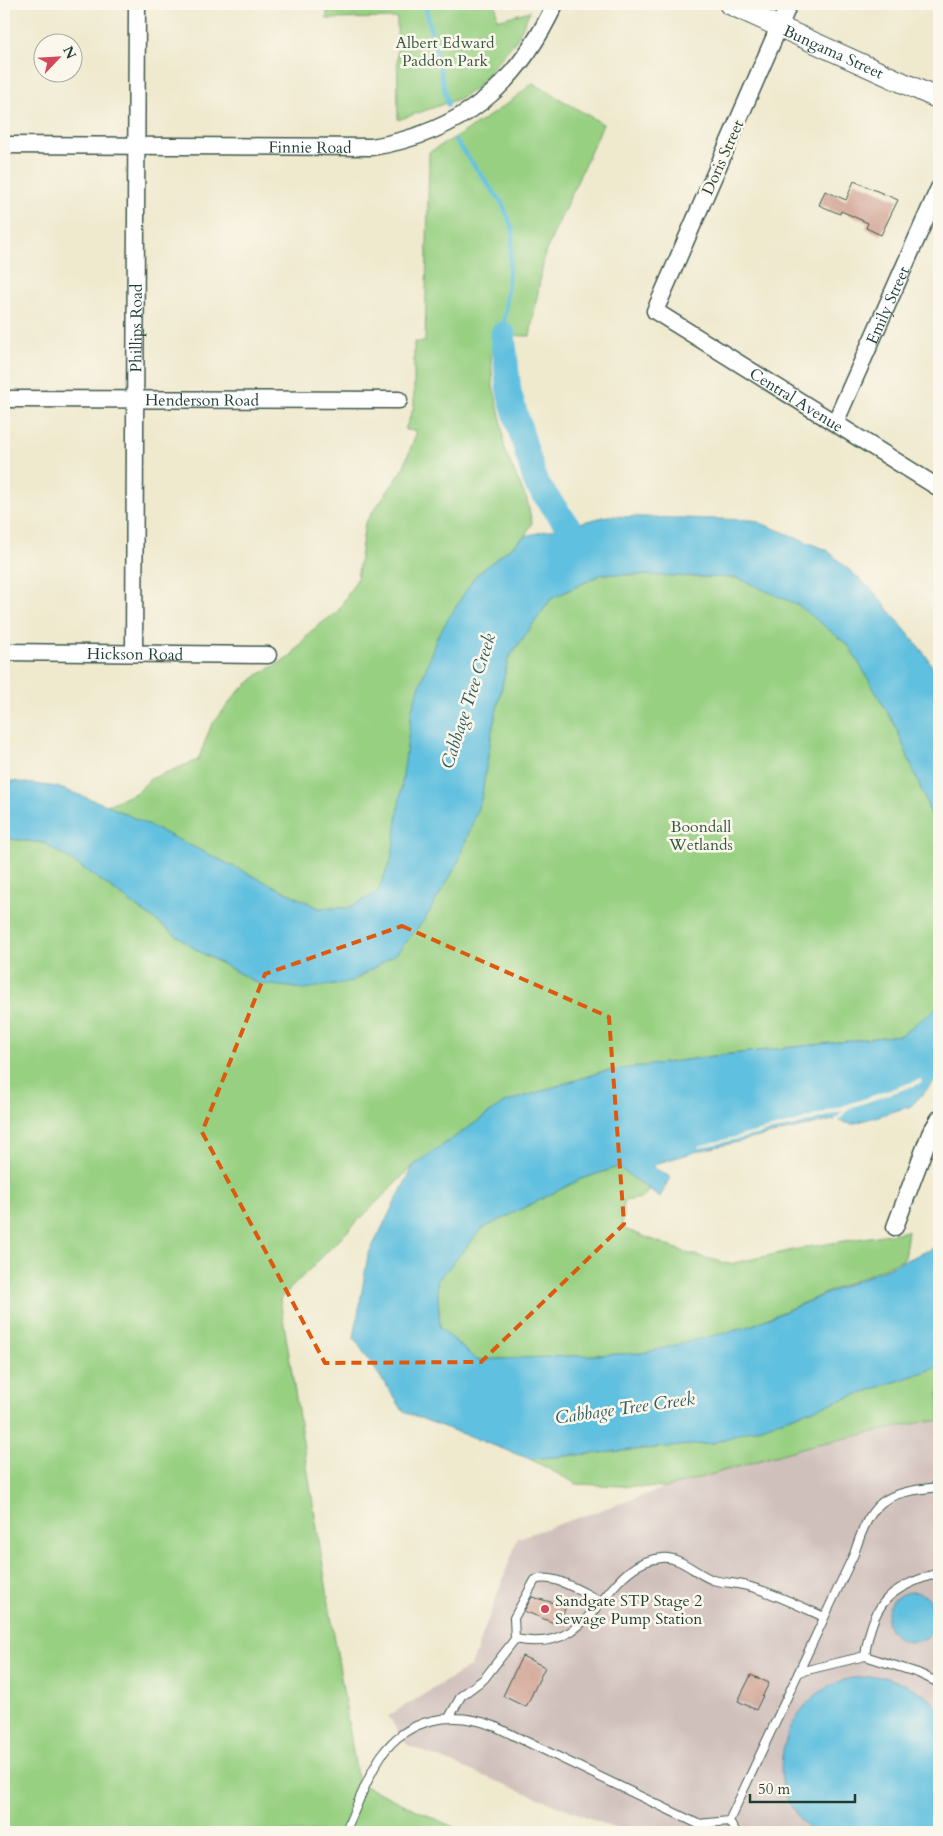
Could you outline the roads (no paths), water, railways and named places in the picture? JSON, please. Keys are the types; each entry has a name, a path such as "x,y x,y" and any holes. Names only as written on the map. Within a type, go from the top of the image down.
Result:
{"street":[{"name":"Phillips Road","path":"134,653 137,4"},
{"name":"Finnie Road","path":"4,145 372,147 417,137 468,113 500,88 521,63 555,4"},
{"name":"Bungama Street","path":"729,4 939,99"},
{"name":"Doris Street","path":"655,311 789,4"},
{"name":"Emily Street","path":"835,423 939,188"},
{"name":"Central Avenue","path":"655,311 939,488"},
{"name":"Henderson Road","path":"4,398 399,400"},
{"name":"Hickson Road","path":"4,652 268,655"},
{"path":"895,1227 930,1134 939,1119"}],"lane":[{"path":"729,1821 854,1554 864,1523 881,1502 903,1491 939,1486"},
{"path":"515,1639 546,1642 564,1635 578,1627 636,1565 650,1559 664,1557 674,1559 713,1579 750,1586 824,1617"},
{"path":"865,1656 868,1629 886,1596 912,1581 939,1573"},
{"path":"450,1716 461,1696 484,1679 515,1639 514,1618 535,1580 544,1577 554,1579 602,1602"},
{"path":"798,1672 865,1656 918,1673 939,1683"},
{"path":"345,1832 382,1754 402,1736 429,1722 450,1716 476,1719 494,1726 698,1824 729,1821"},
{"path":"729,1821 736,1832"}],"water":[{"name":"Cabbage Tree Creek","path":"608,516 753,520 827,550 875,593 927,657 939,681 939,834 896,727 849,646 798,605 737,578 602,574 551,599 508,659 492,731 481,800 457,865 425,919 396,954 351,982 304,989 257,983 195,949 89,872 44,843 4,838 4,780 57,787 107,805 319,908 348,908 377,893 392,858 412,708 437,637 475,576 525,536"},
{"name":"Cabbage Tree Creek","path":"939,1006 939,1077 911,1106 852,1124 833,1120 698,1151 655,1164 654,1168 670,1177 660,1197 618,1167 581,1179 482,1229 437,1281 440,1328 477,1360 644,1353 748,1327 939,1246 939,1367 713,1443 530,1459 404,1412 354,1338 368,1255 414,1165 504,1103 601,1072 714,1056 901,1035"},
{"path":"912,1592 926,1596 933,1603 937,1617 933,1631 926,1638 912,1642 898,1638 891,1631 887,1617 891,1603 898,1596"},
{"path":"880,1676 913,1688 927,1697 939,1709 939,1824 932,1832 811,1832 794,1811 783,1786 781,1768 788,1734 796,1718 820,1692 836,1683 853,1678"}],"waterway":[{"path":"425,4 448,105"},
{"path":"455,140 502,203 513,230 503,334"},
{"path":"503,334 509,392 536,483 585,549"}],"place":[{"name":"Sandgate STP Stage 2 Sewage Pump Station","path":"545,1609"}],"park label":[{"name":"Albert Edward Paddon Park","path":"445,51"},
{"name":"Boondall Wetlands","path":"701,835"}]}
